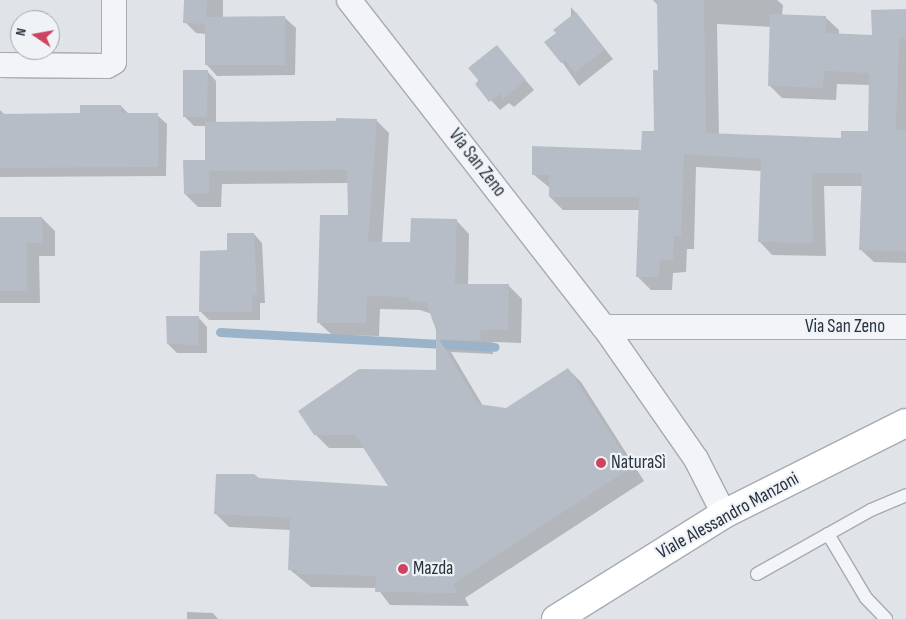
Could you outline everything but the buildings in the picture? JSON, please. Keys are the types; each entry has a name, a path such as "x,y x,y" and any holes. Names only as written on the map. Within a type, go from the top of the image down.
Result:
{"main road":[{"name":"Viale Alessandro Manzoni","path":"556,619 724,514 906,423"}],"street":[{"path":"0,65 107,66 114,62 114,0"},
{"name":"Via San Zeno","path":"350,0 604,327 696,459 724,514"},
{"name":"Via San Zeno","path":"604,327 906,327"}],"lane":[{"path":"757,574 828,534 906,495"},
{"path":"828,534 866,598 886,619"}],"waterway":[{"path":"220,332 495,347"}],"place":[{"name":"NaturaSì","path":"601,463"},
{"name":"Mazda","path":"403,569"}]}
